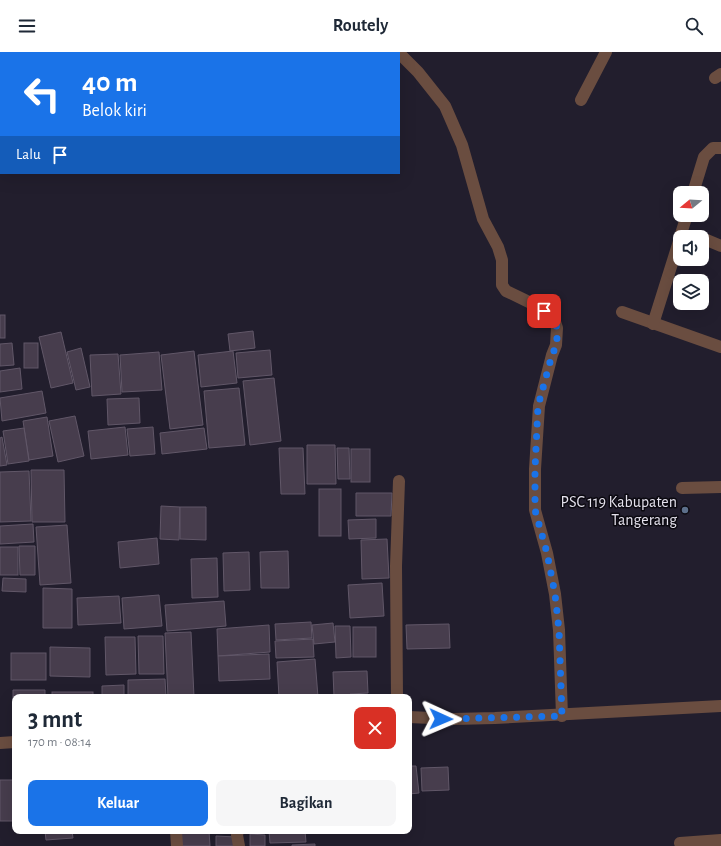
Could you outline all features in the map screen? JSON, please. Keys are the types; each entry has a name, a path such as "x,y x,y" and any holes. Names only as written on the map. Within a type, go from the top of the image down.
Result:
{"street":[{"path":"581,100 606,52"},
{"path":"400,54 418,72 445,106 462,144 483,219 498,247 502,260 502,285 506,291 534,304 554,319 557,328 556,346 552,355 538,406 535,510 547,553 555,594 559,630 562,716"},
{"path":"695,186 704,157 713,148 721,148"},
{"path":"709,241 721,246"},
{"path":"653,324 673,260"},
{"path":"622,312 721,347"},
{"path":"397,694 396,566 399,481"},
{"path":"682,488 721,487"},
{"path":"412,717 453,719 562,716 721,706"},
{"path":"0,743 12,742"},
{"path":"176,834 177,846"},
{"path":"237,834 239,846"},
{"path":"680,843 721,840"}],"building":[{"path":"0,315 5,315 5,338 0,338"},
{"path":"253,331 255,348 230,351 228,334"},
{"path":"61,332 73,383 51,388 39,337"},
{"path":"12,343 14,365 0,366 0,344"},
{"path":"24,343 38,343 38,368 24,368"},
{"path":"81,348 90,387 76,390 67,352"},
{"path":"270,350 272,375 238,378 236,353"},
{"path":"194,351 203,425 170,429 161,355"},
{"path":"233,351 237,383 201,387 198,355"},
{"path":"159,352 162,390 122,392 120,355"},
{"path":"118,354 121,394 92,396 90,355"},
{"path":"20,368 22,389 0,392 0,371"},
{"path":"274,378 281,441 250,445 243,381"},
{"path":"239,388 245,445 209,448 204,391"},
{"path":"42,391 46,413 2,421 0,398"},
{"path":"139,398 140,423 108,425 107,399"},
{"path":"75,416 84,456 58,462 49,421"},
{"path":"47,417 53,456 29,460 23,421"},
{"path":"125,427 128,455 91,459 88,431"},
{"path":"153,427 155,454 130,456 127,429"},
{"path":"24,428 29,461 8,464 3,431"},
{"path":"204,428 207,449 162,454 160,433"},
{"path":"2,437 7,465 0,466 0,438"},
{"path":"307,445 335,445 336,484 307,484"},
{"path":"279,448 303,448 305,494 281,494"},
{"path":"337,448 349,448 350,479 338,479"},
{"path":"351,449 370,449 370,482 351,482"},
{"path":"31,470 64,470 65,522 32,522"},
{"path":"29,471 31,521 0,522 0,472"},
{"path":"319,489 341,489 341,536 319,536"},
{"path":"356,493 392,493 391,516 356,516"},
{"path":"161,506 180,507 179,540 160,539"},
{"path":"180,507 206,507 206,540 180,539"},
{"path":"376,519 376,538 349,539 348,520"},
{"path":"33,524 34,542 0,544 0,526"},
{"path":"67,525 71,583 40,585 36,527"},
{"path":"157,538 159,564 120,568 118,542"},
{"path":"387,539 389,578 362,579 361,540"},
{"path":"19,546 35,546 35,575 20,575"},
{"path":"0,547 18,547 18,575 0,575"},
{"path":"288,551 289,588 261,588 260,552"},
{"path":"249,552 250,590 224,591 223,553"},
{"path":"217,558 218,597 192,598 191,559"},
{"path":"3,578 26,579 26,592 2,591"},
{"path":"382,583 384,616 350,618 348,585"},
{"path":"43,588 72,589 72,628 43,628"},
{"path":"159,595 162,626 124,629 122,598"},
{"path":"119,596 121,623 78,625 77,598"},
{"path":"224,601 226,626 167,631 165,605"},
{"path":"311,622 312,638 276,640 275,624"},
{"path":"333,623 335,642 314,644 312,625"},
{"path":"449,624 450,648 407,649 406,625"},
{"path":"269,625 270,652 218,656 217,629"},
{"path":"335,626 350,626 351,657 336,658"},
{"path":"353,627 376,627 376,657 353,657"},
{"path":"191,632 194,694 168,694 165,633"},
{"path":"138,636 163,636 164,674 139,674"},
{"path":"105,637 135,637 136,674 106,675"},
{"path":"313,639 314,657 276,658 275,641"},
{"path":"50,647 90,648 90,677 50,676"},
{"path":"11,653 46,653 46,680 11,680"},
{"path":"269,654 270,679 219,681 218,656"},
{"path":"315,659 318,694 279,694 277,662"},
{"path":"367,671 368,693 334,694 333,672"},
{"path":"165,679 166,694 128,694 128,680"},
{"path":"124,685 124,694 102,694 102,686"},
{"path":"13,690 45,690 45,694 13,694"},
{"path":"52,692 93,692 93,694 52,694"},
{"path":"412,766 416,766 419,793 412,794"},
{"path":"448,767 449,790 422,791 421,768"},
{"path":"0,780 12,780 12,821 0,821"},
{"path":"45,834 72,834 73,838 46,840"},
{"path":"181,834 209,834 210,846 182,846"},
{"path":"250,834 265,835 265,846 250,846"},
{"path":"269,834 305,834 306,842 270,843"},
{"path":"216,836 236,837 236,846 216,846"},
{"path":"315,844 315,846 292,846 292,845"}],"place":[{"name":"PSC 119 Kabupaten Tangerang","path":"685,510"}],"route":[{"path":"441,719 562,716 559,630 555,594 547,553 535,510 538,406 557,338 557,328 554,319 544,311"}]}
